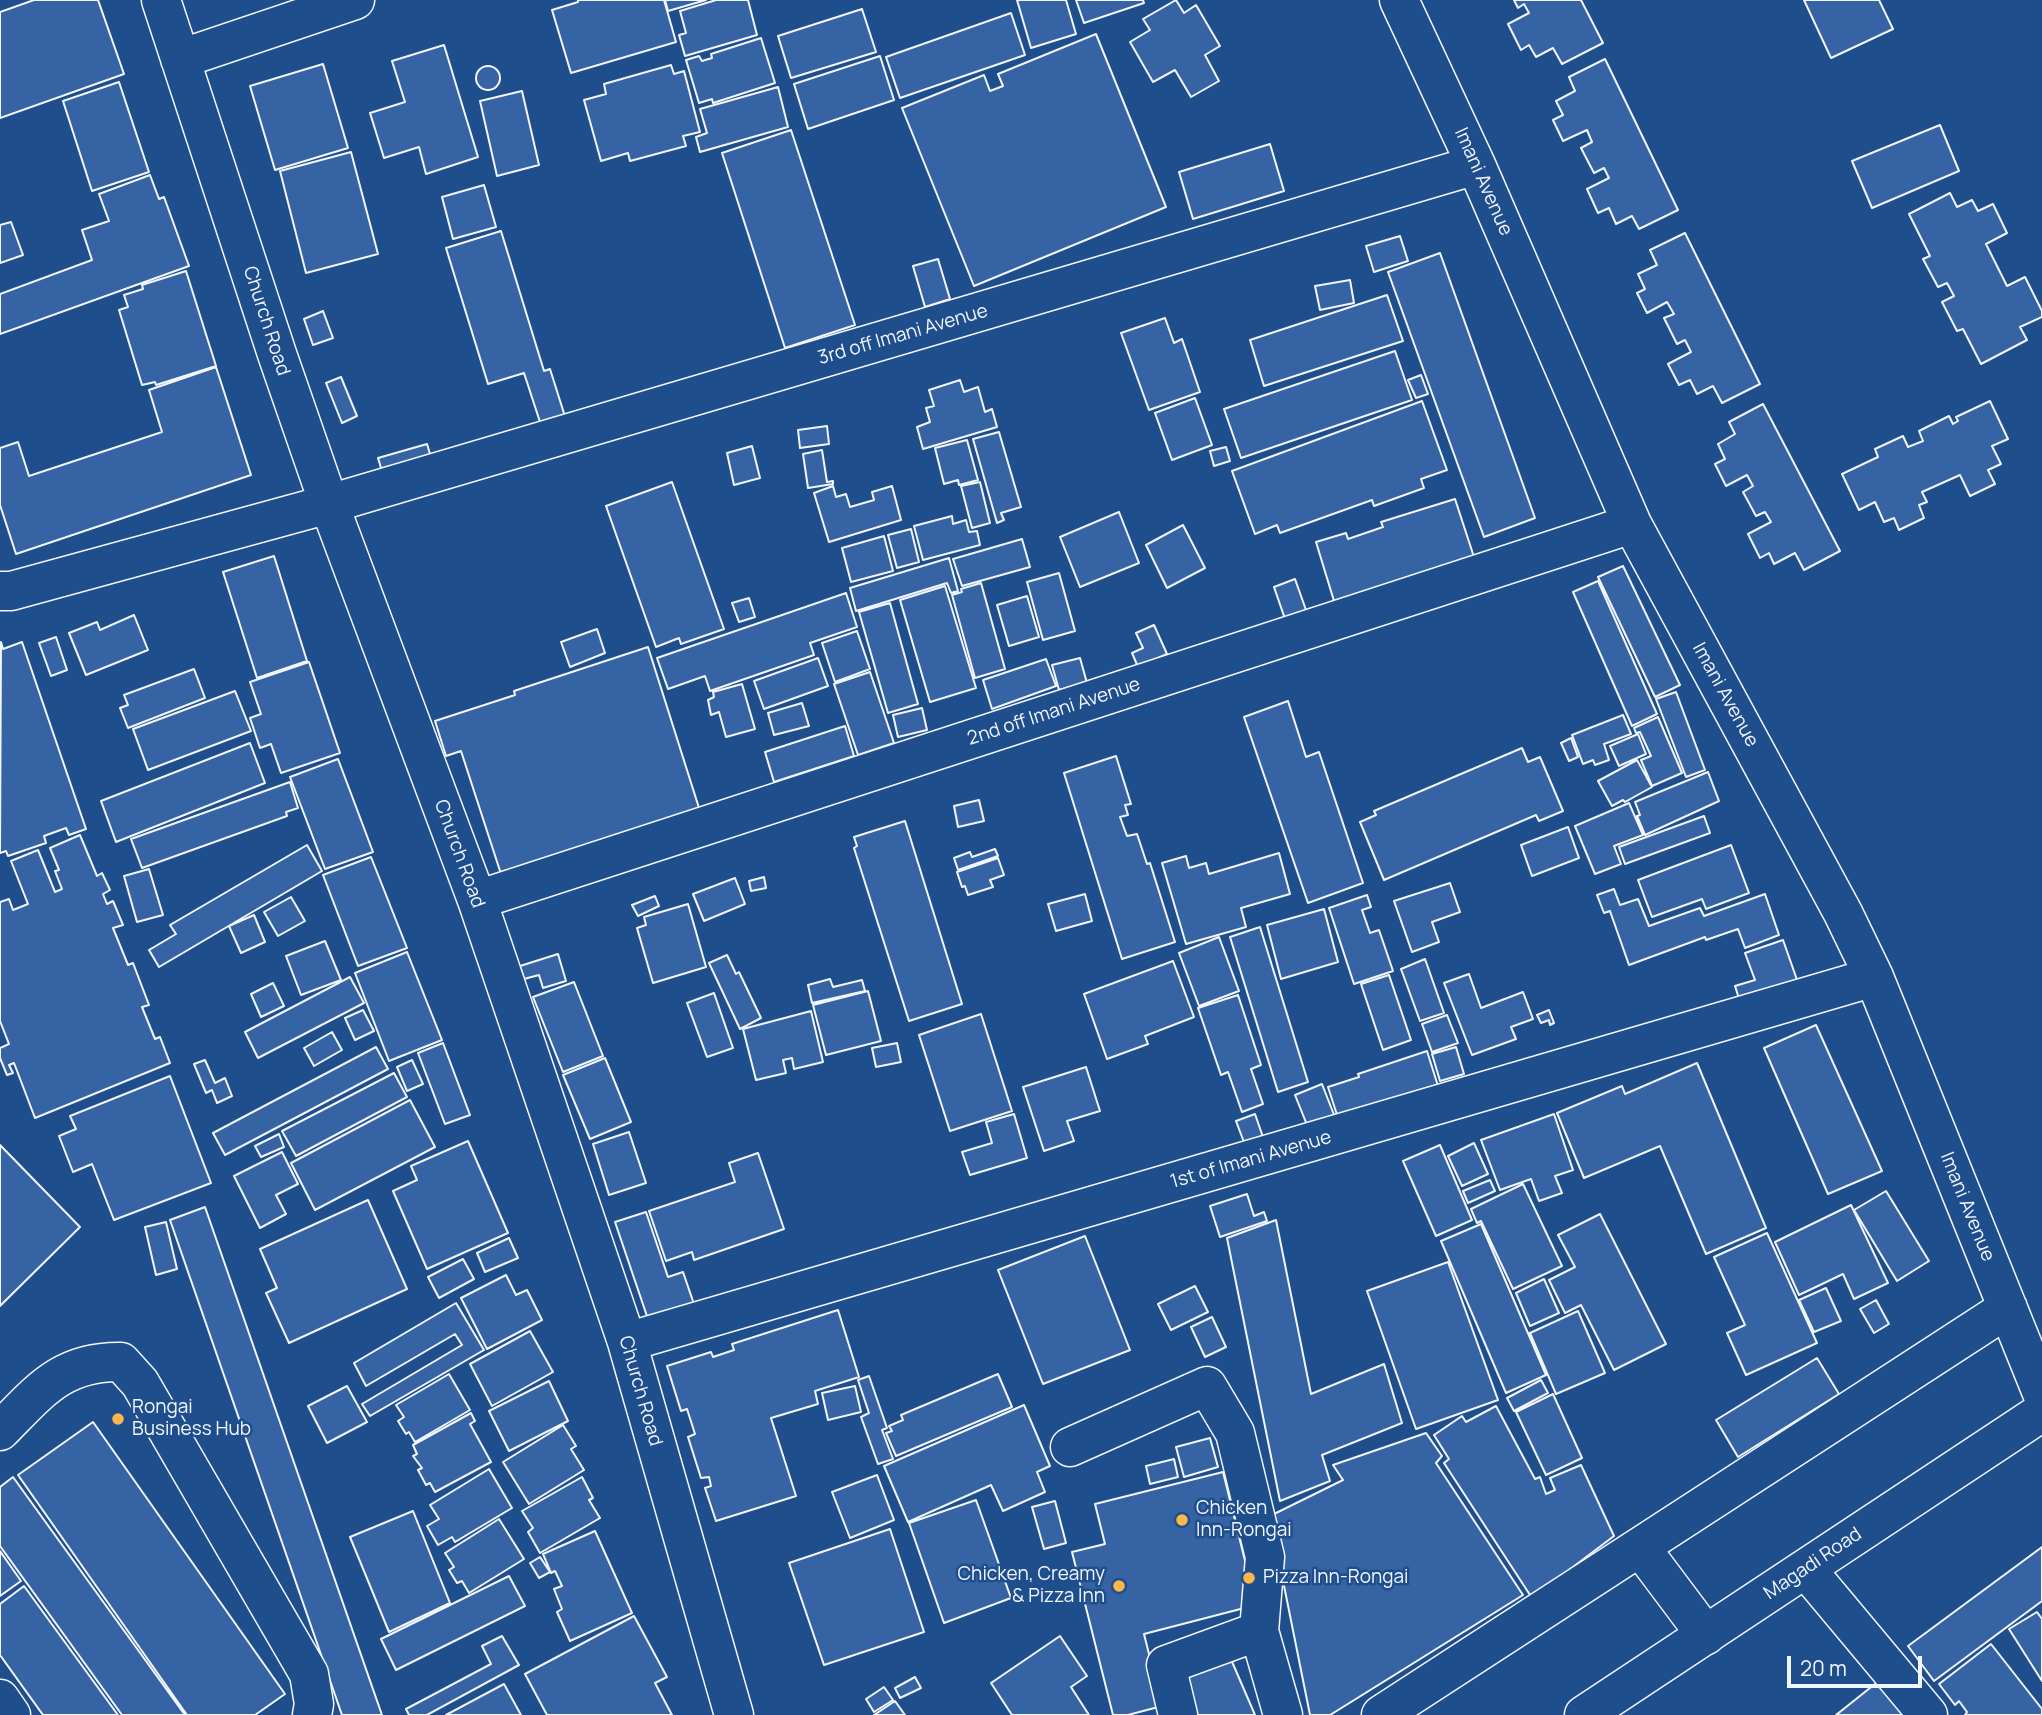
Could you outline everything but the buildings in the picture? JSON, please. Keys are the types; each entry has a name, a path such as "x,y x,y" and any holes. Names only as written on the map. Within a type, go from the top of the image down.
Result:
{"main road":[{"name":"Church Road","path":"161,0 329,504 477,900 627,1342 734,1715"},
{"path":"180,59 355,0"},
{"name":"Imani Avenue","path":"1399,0 1476,165 1632,524 1843,912 1874,977 2042,1393"},
{"name":"3rd off Imani Avenue","path":"0,592 329,504 1476,165"},
{"name":"2nd off Imani Avenue","path":"477,900 1632,524"},
{"name":"1st of Imani Avenue","path":"627,1342 1874,977"},
{"path":"1381,1715 2008,1308"},
{"path":"0,1431 41,1389 69,1371 98,1362 121,1362 140,1383 309,1674 314,1704 312,1715"},
{"path":"1070,1447 1207,1386 1235,1433 1265,1557 1259,1631 1283,1715"},
{"name":"Magadi Road","path":"1584,1715 2042,1412"},
{"path":"1640,1547 1706,1635"},
{"path":"1806,1569 1928,1715"},
{"path":"1178,1715 1166,1665 1259,1631"}],"place":[{"name":"Rongai Business Hub","path":"118,1419"},
{"name":"Chicken Inn-Rongai","path":"1182,1520"},
{"name":"Pizza Inn-Rongai","path":"1249,1578"},
{"name":"Chicken, Creamy & Pizza Inn","path":"1119,1586"}]}
